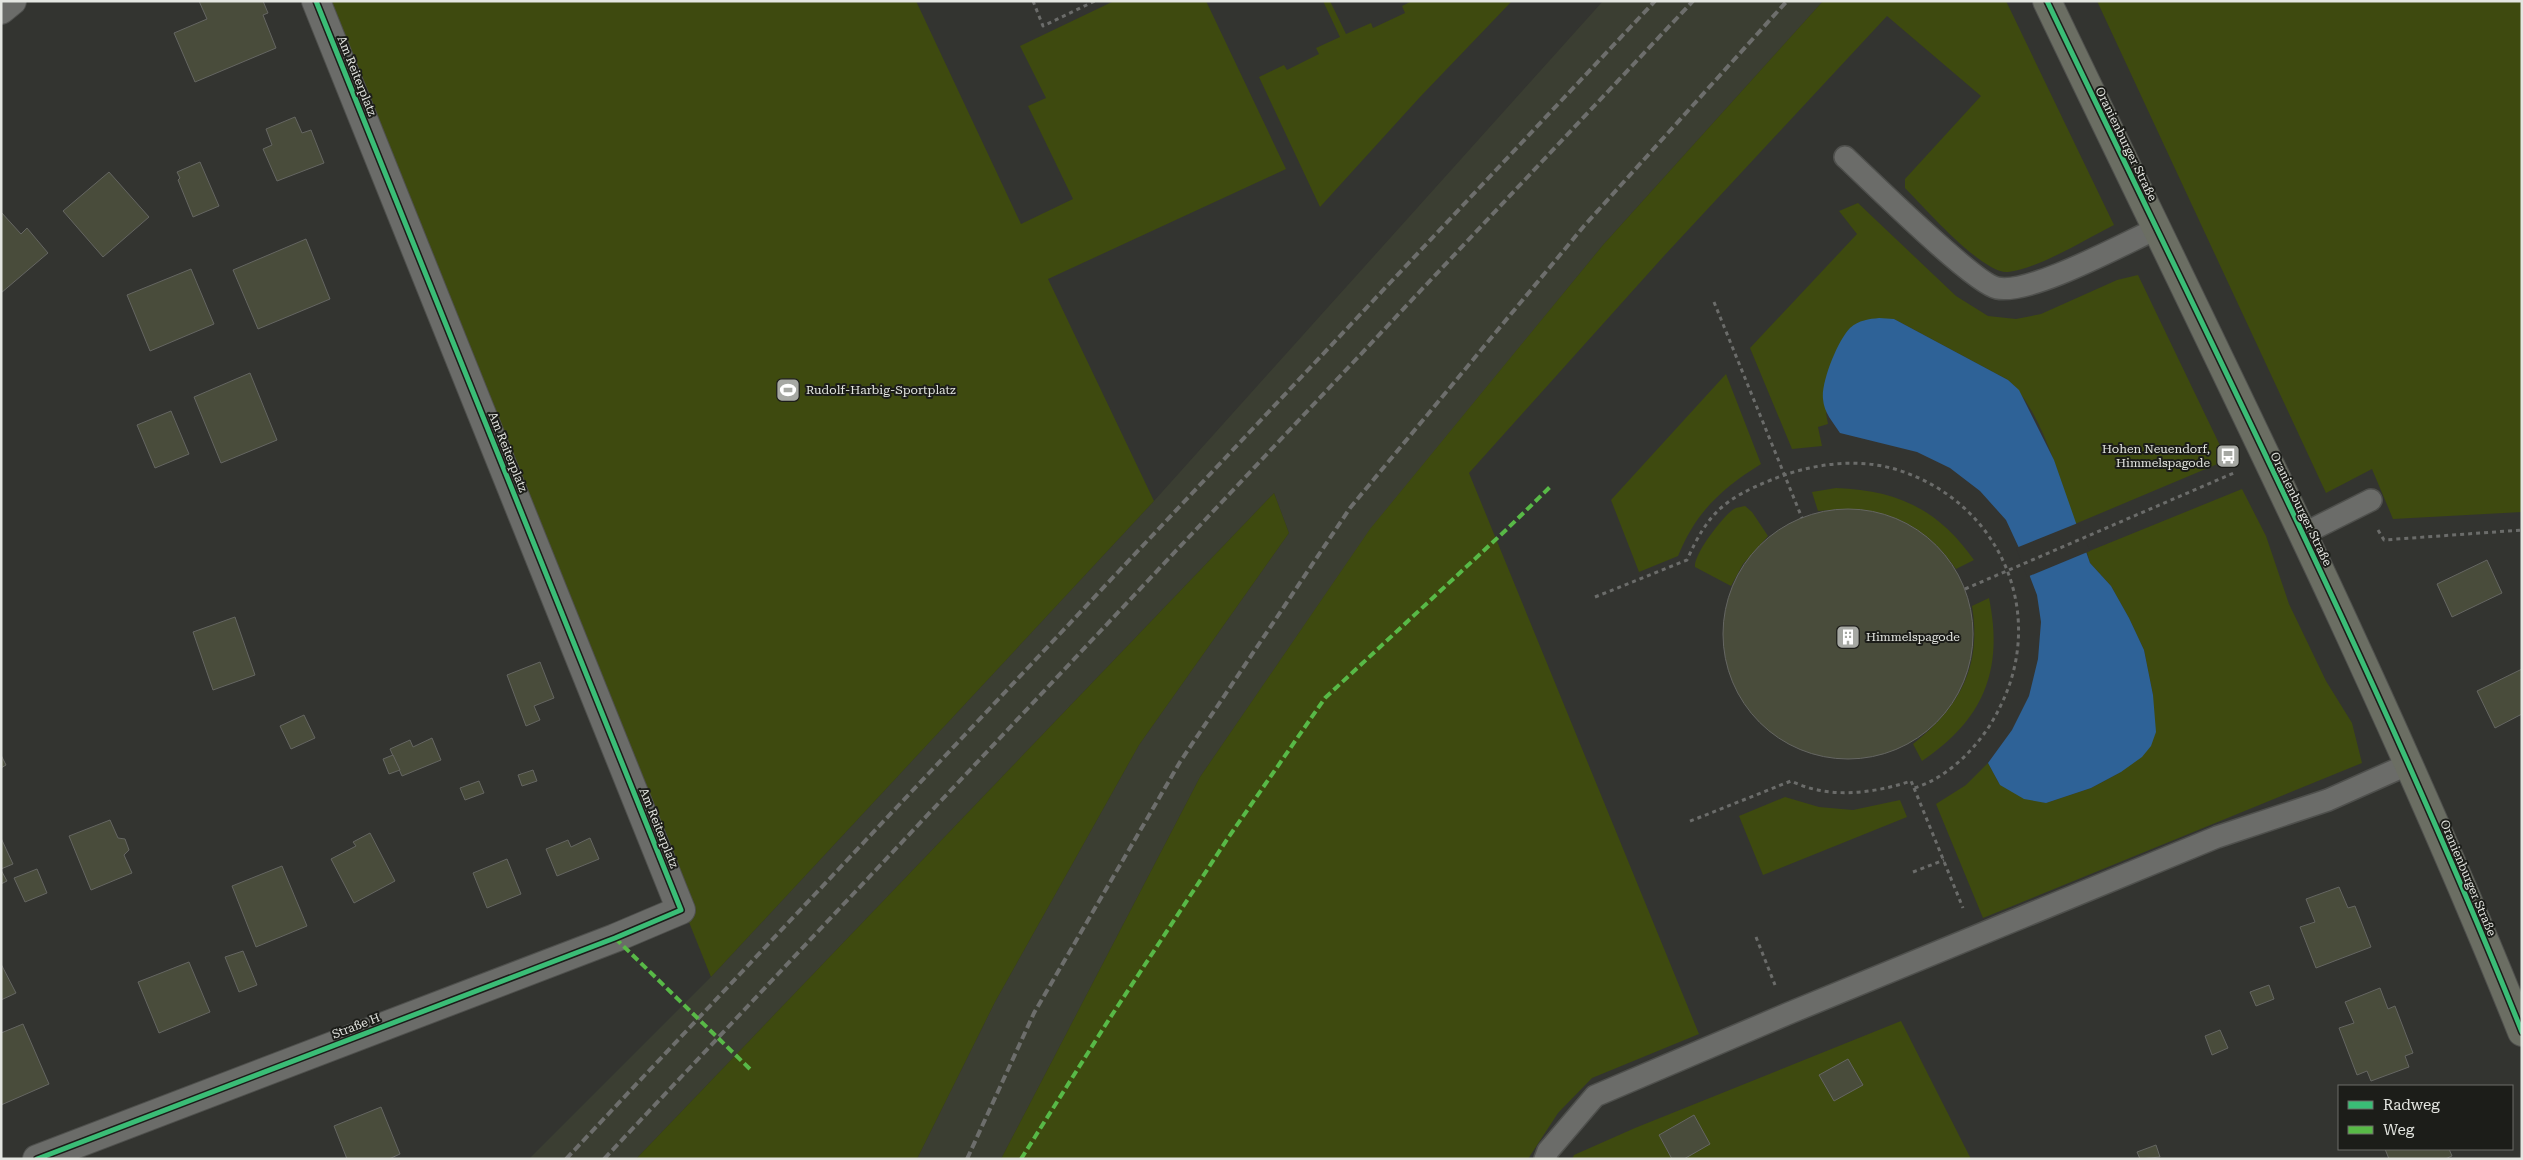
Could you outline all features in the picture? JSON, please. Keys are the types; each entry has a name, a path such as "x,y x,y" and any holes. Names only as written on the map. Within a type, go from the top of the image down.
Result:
{"main road":[{"name":"Oranienburger Straße","path":"2047,1 2303,534 2409,764 2522,1032"}],"street":[{"path":"1,10 12,1"},
{"name":"Am Reiterplatz","path":"316,1 681,910"},
{"name":"Straße H","path":"37,1159 606,942 681,910"}],"lane":[{"path":"1845,157 1968,270 1997,288 2034,285 2156,229"},
{"path":"2303,534 2367,502"},
{"path":"1545,1159 1548,1151 1595,1096 1787,1014 2217,837 2328,800 2409,764"}],"path":[{"path":"1033,1 1043,26 1095,1"},
{"path":"1714,302 1802,518"},
{"path":"1965,589 2084,536 2183,496 2266,458"},
{"path":"1595,597 1687,560 1698,535 1712,515 1737,495 1784,475 1836,464 1866,464 1896,469 1920,478 1948,494 1972,514 1992,540 2007,570 2014,590 2019,619 2018,652 2010,689 1995,718 1975,746 1947,770 1914,788"},
{"path":"2367,502 2384,540 2522,530"},
{"path":"1688,822 1791,781 1804,787 1842,794 1889,788 1911,781 1975,937"},
{"path":"1913,872 1944,860"},
{"path":"1756,937 1787,1014"}],"shaded area":[{"path":"1603,1 1823,1 1603,245 1370,530 1200,777 1001,1159 917,1159 995,1002 1139,745 1289,533 1274,493 636,1159 529,1159 711,977 1154,501"}],"green space":[{"name":"Rudolf-Harbig-Sportplatz","path":"320,1 916,1 1021,224 1073,199 1028,106 1046,98 1020,46 1114,1 1206,1 1286,169 1048,279 1154,501 711,977"},
{"path":"1323,1 1330,1 1346,34 1371,23 1373,28 1405,13 1402,6 1412,1 1512,1 1420,97 1320,207 1259,77 1284,65 1287,70 1319,54 1316,48 1340,37"},
{"path":"1823,1 2006,1 2114,225 2047,260 2020,270 2008,272 1997,270 1984,262 1954,238 1905,188 1905,179 1981,96 1887,16 1663,257 1469,473 1699,1034 1592,1078 1558,1113 1528,1159 1001,1159 1200,777 1370,529 1603,245"},
{"path":"2097,1 2522,1 2522,512 2393,519 2372,469 2326,493"},
{"path":"1858,203 1956,296 1988,316 2016,319 2041,314 2117,280 2138,275 2227,460 2075,524 2049,447 2040,427 2020,393 2008,380 1894,319 1826,413 1828,424 1818,427 1822,446 1792,449 1750,348 1857,234 1839,211"},
{"path":"1726,374 1761,464 1722,492 1711,503 1693,527 1678,556 1639,572 1611,500"},
{"path":"1836,488 1878,493 1897,498 1914,506 1931,515 1946,528 1974,560 1956,569 1943,552 1913,527 1879,513 1839,509 1818,511 1812,492"},
{"path":"2242,489 2266,536 2289,604 2326,681 2352,723 2362,763 1983,918 1936,804 1966,785 1988,763 2000,785 2046,803 2091,788 2121,772 2153,695 2144,650 2111,586 2090,563 2087,552"},
{"path":"1274,493 1289,533 1139,745 995,1002 917,1159 636,1159"},
{"path":"1745,506 1752,512 1768,536 1743,564 1731,586 1695,567 1696,561 1704,545 1723,519 1734,509"},
{"path":"1989,598 1993,624 1993,648 1990,671 1984,691 1974,711 1960,728 1943,745 1922,761 1913,744 1943,715 1955,700 1964,684 1974,648 1972,606"},
{"path":"1785,797 1819,807 1853,810 1900,800 1907,817 1763,875 1739,816"},
{"path":"1901,1021 1971,1159 1572,1159 1574,1155 1635,1128"}],"water":[{"path":"1894,319 2008,380 2019,390 2054,460 2090,563 2111,586 2144,650 2153,695 2156,732 2151,746 2142,757 2121,772 2091,788 2046,803 2024,799 2000,785 1988,763 2012,730 2029,696 2038,659 2041,622 2037,595 2006,520 1980,491 1950,468 1917,452 1840,433 1827,413 1823,392 1831,362 1840,342 1853,325 1864,320"}],"pier":[{"path":"2078,523 2090,551 2027,577 2016,548"}],"building":[{"path":"199,1 263,1 268,13 263,15 276,48 195,82 174,33 207,19"},
{"path":"295,117 302,133 311,130 324,163 277,181 263,149 272,145 266,129"},
{"path":"200,162 219,206 193,217 178,180 180,178 177,172"},
{"path":"109,172 149,217 103,257 63,211"},
{"path":"1,212 21,234 27,228 48,253 1,293"},
{"path":"306,239 330,299 258,329 233,270"},
{"path":"191,269 214,324 150,351 127,295"},
{"path":"250,373 277,440 221,463 194,397"},
{"path":"171,411 189,454 155,468 137,425"},
{"name":"Himmelspagode","path":"1836,509 1860,509 1884,514 1907,523 1937,545 1952,564 1964,586 1971,610 1973,634 1971,658 1964,682 1952,704 1937,723 1918,738 1896,750 1860,759 1836,759 1812,754 1789,745 1768,731 1751,714 1737,693 1728,670 1723,646 1723,622 1728,598 1737,575 1751,554 1768,537 1789,523 1812,514"},
{"path":"2487,560 2502,593 2452,617 2437,584"},
{"path":"235,617 255,675 213,690 193,632"},
{"path":"540,662 554,698 534,706 540,720 526,726 507,675"},
{"path":"2522,669 2522,714 2495,728 2477,691"},
{"path":"304,715 315,738 291,749 280,726"},
{"path":"432,738 441,760 402,776 390,749 410,740 413,747"},
{"path":"1,755 6,765 1,768"},
{"path":"393,755 400,770 389,774 383,759"},
{"path":"533,770 537,781 522,786 518,775"},
{"path":"479,781 484,793 465,800 460,788"},
{"path":"110,820 118,838 125,839 129,850 124,855 132,873 91,890 69,836"},
{"path":"370,833 395,881 354,903 331,859 356,846 353,842"},
{"path":"1,838 13,864 1,869"},
{"path":"590,838 599,859 557,876 546,849 568,840 571,847"},
{"path":"507,859 521,894 487,908 473,873"},
{"path":"282,866 307,926 256,947 232,886"},
{"path":"37,869 47,893 25,902 14,878"},
{"path":"1,870 7,881 1,884"},
{"path":"2339,887 2348,908 2355,906 2371,947 2316,968 2300,927 2315,922 2306,899"},
{"path":"243,951 257,985 239,992 225,957"},
{"path":"189,962 210,1012 159,1033 138,982"},
{"path":"1,964 16,993 1,1000"},
{"path":"2269,985 2274,999 2256,1006 2250,992"},
{"path":"2380,988 2388,1009 2395,1006 2413,1053 2405,1056 2409,1067 2371,1081 2367,1071 2357,1075 2339,1028 2354,1023 2345,1002"},
{"path":"23,1024 49,1084 1,1105 1,1033"},
{"path":"2220,1030 2228,1048 2212,1055 2205,1036"},
{"path":"1848,1059 1863,1085 1834,1101 1819,1075"},
{"path":"381,1107 400,1154 389,1159 347,1159 334,1126"},
{"path":"1694,1115 1710,1144 1684,1159 1672,1159 1659,1135"},
{"path":"2156,1145 2160,1157 2140,1159 2137,1152"},
{"path":"2385,1150 2449,1150 2452,1156 2445,1159 2389,1159"}],"railway":[{"path":"566,1159 1655,1"},
{"path":"604,1159 1693,1"},
{"path":"967,1159 1034,1013 1180,762 1350,508 1584,226 1787,1"}],"marked path":[{"path":"1021,1159 1108,1021 1228,838 1325,698 1550,487"},
{"path":"615,938 752,1071"}],"cycle path":[{"path":"37,1159 615,938 681,910 316,1"},
{"path":"2047,1 2232,384 2353,641 2468,901 2522,1032"}],"place":[{"name":"Rudolf-Harbig-Sportplatz","path":"788,390"},
{"name":"Hohen Neuendorf, Himmelspagode","path":"2228,456"},
{"name":"Himmelspagode","path":"1848,637"}]}
